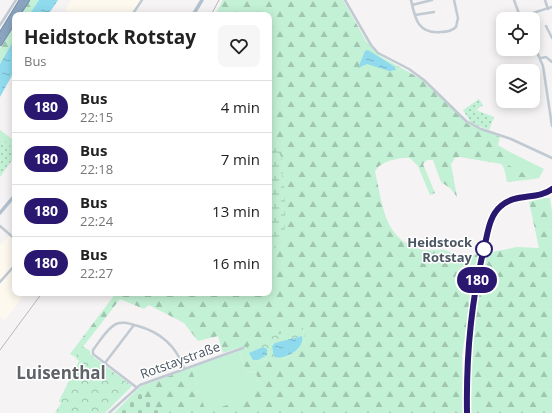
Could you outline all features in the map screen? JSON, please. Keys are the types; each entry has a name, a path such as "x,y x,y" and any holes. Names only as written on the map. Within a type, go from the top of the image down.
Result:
{"highway":[{"path":"15,12 22,0"},
{"path":"19,12 27,0"},
{"path":"0,36 12,16"},
{"path":"0,44 12,23"}],"main road":[{"path":"196,12 202,0"},
{"path":"0,213 12,199"}],"street":[{"path":"0,25 16,0"},
{"path":"134,12 142,0"},
{"path":"345,0 365,35 378,53 408,69 424,80 466,121 481,129 511,139 552,158"},
{"path":"411,0 418,23 423,29 430,33 448,32 453,30 457,24 454,0"},
{"path":"412,5 432,0"},
{"path":"514,0 518,12"},
{"path":"545,0 552,13"},
{"path":"538,12 550,8"},
{"path":"415,15 434,12"},
{"path":"546,26 552,38"},
{"path":"552,56 551,61 546,57 541,58 552,126"},
{"path":"467,413 468,347 472,305 480,262 492,220 498,209 505,202 513,199 542,194 552,188"},
{"path":"0,226 12,236"},
{"path":"0,282 12,268"},
{"path":"136,387 93,354 93,350 114,326 124,322 152,330 163,337 176,351 184,368"},
{"path":"105,363 134,325"},
{"name":"Rotstaystraße","path":"109,413 136,387 184,368 243,348"}],"shaded area":[{"path":"71,0 144,0 136,12 68,12 65,10"},
{"path":"11,233 12,234 12,296 24,296 5,320 0,317 0,245"}],"green space":[{"path":"30,0 39,0 31,12 22,12"},
{"path":"223,0 343,0 366,41 380,56 421,79 468,124 500,137 498,145 506,150 502,162 535,179 507,182 504,168 501,164 460,157 455,158 451,164 457,197 450,188 441,182 433,160 427,160 423,164 435,193 430,195 418,166 410,158 395,159 380,165 375,172 386,218 398,237 407,244 422,250 441,250 451,252 460,258 480,253 469,307 462,356 463,413 161,413 137,390 142,386 191,368 206,412 254,396 251,385 259,382 255,371 247,373 238,348 223,353 218,336 198,341 184,323 149,305 144,309 120,299 75,357 70,354 114,296 272,296 272,12 217,12","holes":["303,329 305,340 296,353 283,359 267,359 255,362 248,358 248,356"]},
{"path":"12,29 12,43 0,64 0,48"},
{"path":"479,99 483,105 476,110 494,117 489,130 471,123 463,110"},
{"path":"0,130 12,139 12,148 0,138"},
{"path":"0,138 12,148 12,160 0,177"},
{"path":"272,144 280,154 285,167 282,175 284,187 285,230 280,246 272,249"},
{"path":"506,150 544,169 539,178 535,179 501,162"},
{"path":"543,198 550,198 552,212 552,413 469,413 469,375 472,327 482,261 492,252 517,247 539,248 529,202"},
{"path":"303,328 305,340 296,353 283,359 267,359 255,362 248,358 245,348 273,336"},
{"path":"83,346 90,351 91,355 132,386 105,413 55,413 61,403 59,401 79,361 75,357"},
{"path":"239,351 247,373 255,371 259,383 255,396 206,413 191,368"},
{"path":"137,390 161,413 114,413"}],"water":[{"path":"39,0 58,0 50,12 31,12"},
{"path":"12,43 12,75 0,97 0,64"},
{"path":"368,50 395,67 396,70 389,71 367,64 358,68 365,51"},
{"path":"302,336 300,345 293,352 283,357 274,357 272,346 275,343"},
{"path":"263,347 267,349 267,355 258,360 253,360 249,353"}],"railway":[{"path":"213,12 219,0"},
{"path":"0,350 40,296"}],"bus line":[{"name":"180","path":"467,413 466,386 472,305 480,262 493,216 505,202 513,199 542,194 552,189"}],"place":[{"name":"Heidstock Rotstay","path":"484,249"}],"district":[{"name":"Luisenthal","path":"61,372"}]}
